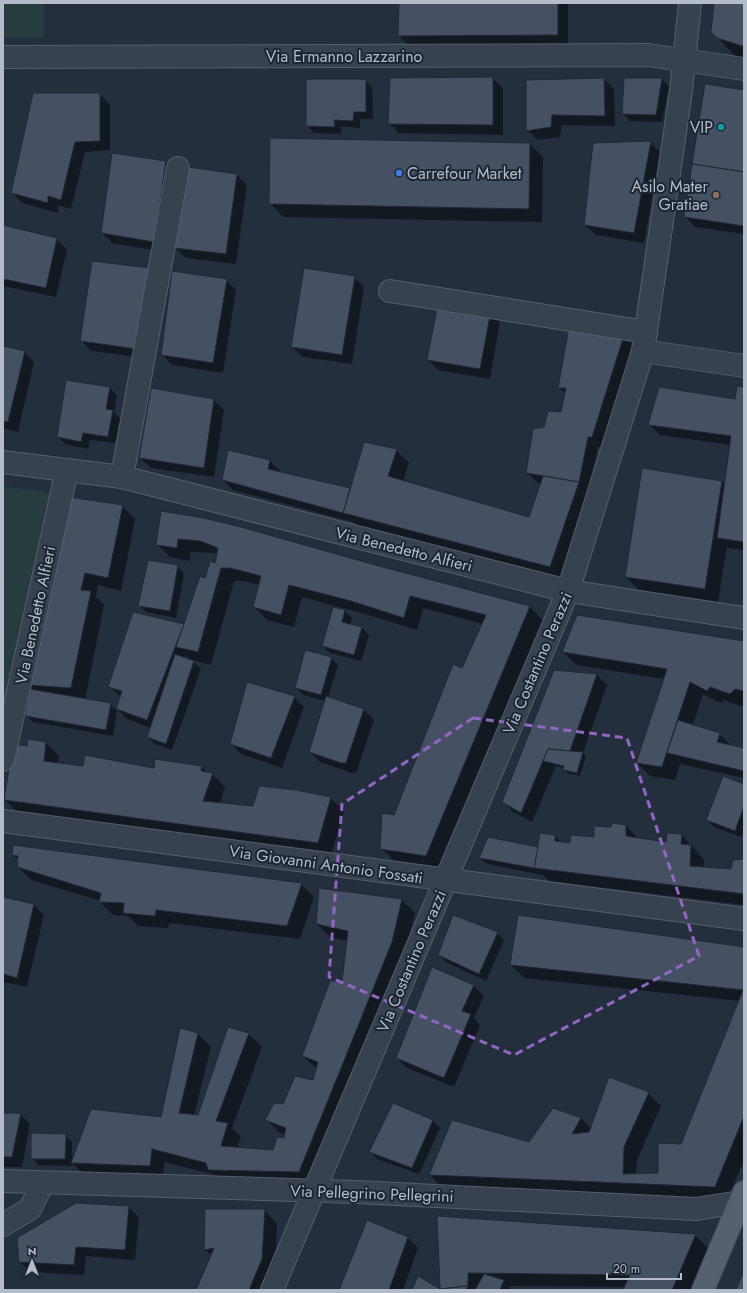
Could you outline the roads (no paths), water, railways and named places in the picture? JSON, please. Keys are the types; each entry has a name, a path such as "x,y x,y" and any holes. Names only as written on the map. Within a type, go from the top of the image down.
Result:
{"main road":[{"path":"703,1290 743,1200"}],"street":[{"name":"Via Costantino Perazzi","path":"272,1290 568,591 645,342 685,61 690,3"},
{"name":"Via Ermanno Lazzarino","path":"3,57 648,55 744,68"},
{"path":"122,477 178,168"},
{"path":"390,291 645,342 744,366"},
{"name":"Via Benedetto Alfieri","path":"3,462 122,477 568,591 744,618"},
{"name":"Via Benedetto Alfieri","path":"3,760 66,470"},
{"name":"Via Giovanni Antonio Fossati","path":"3,821 744,919"},
{"name":"Via Pellegrino Pellegrini","path":"3,1181 314,1190 696,1209 743,1200"},
{"path":"3,1225 30,1209 43,1182"}],"place":[{"name":"VIP","path":"721,127"},
{"name":"Carrefour Market","path":"399,173"},
{"name":"Asilo Mater Gratiae","path":"716,195"}]}
